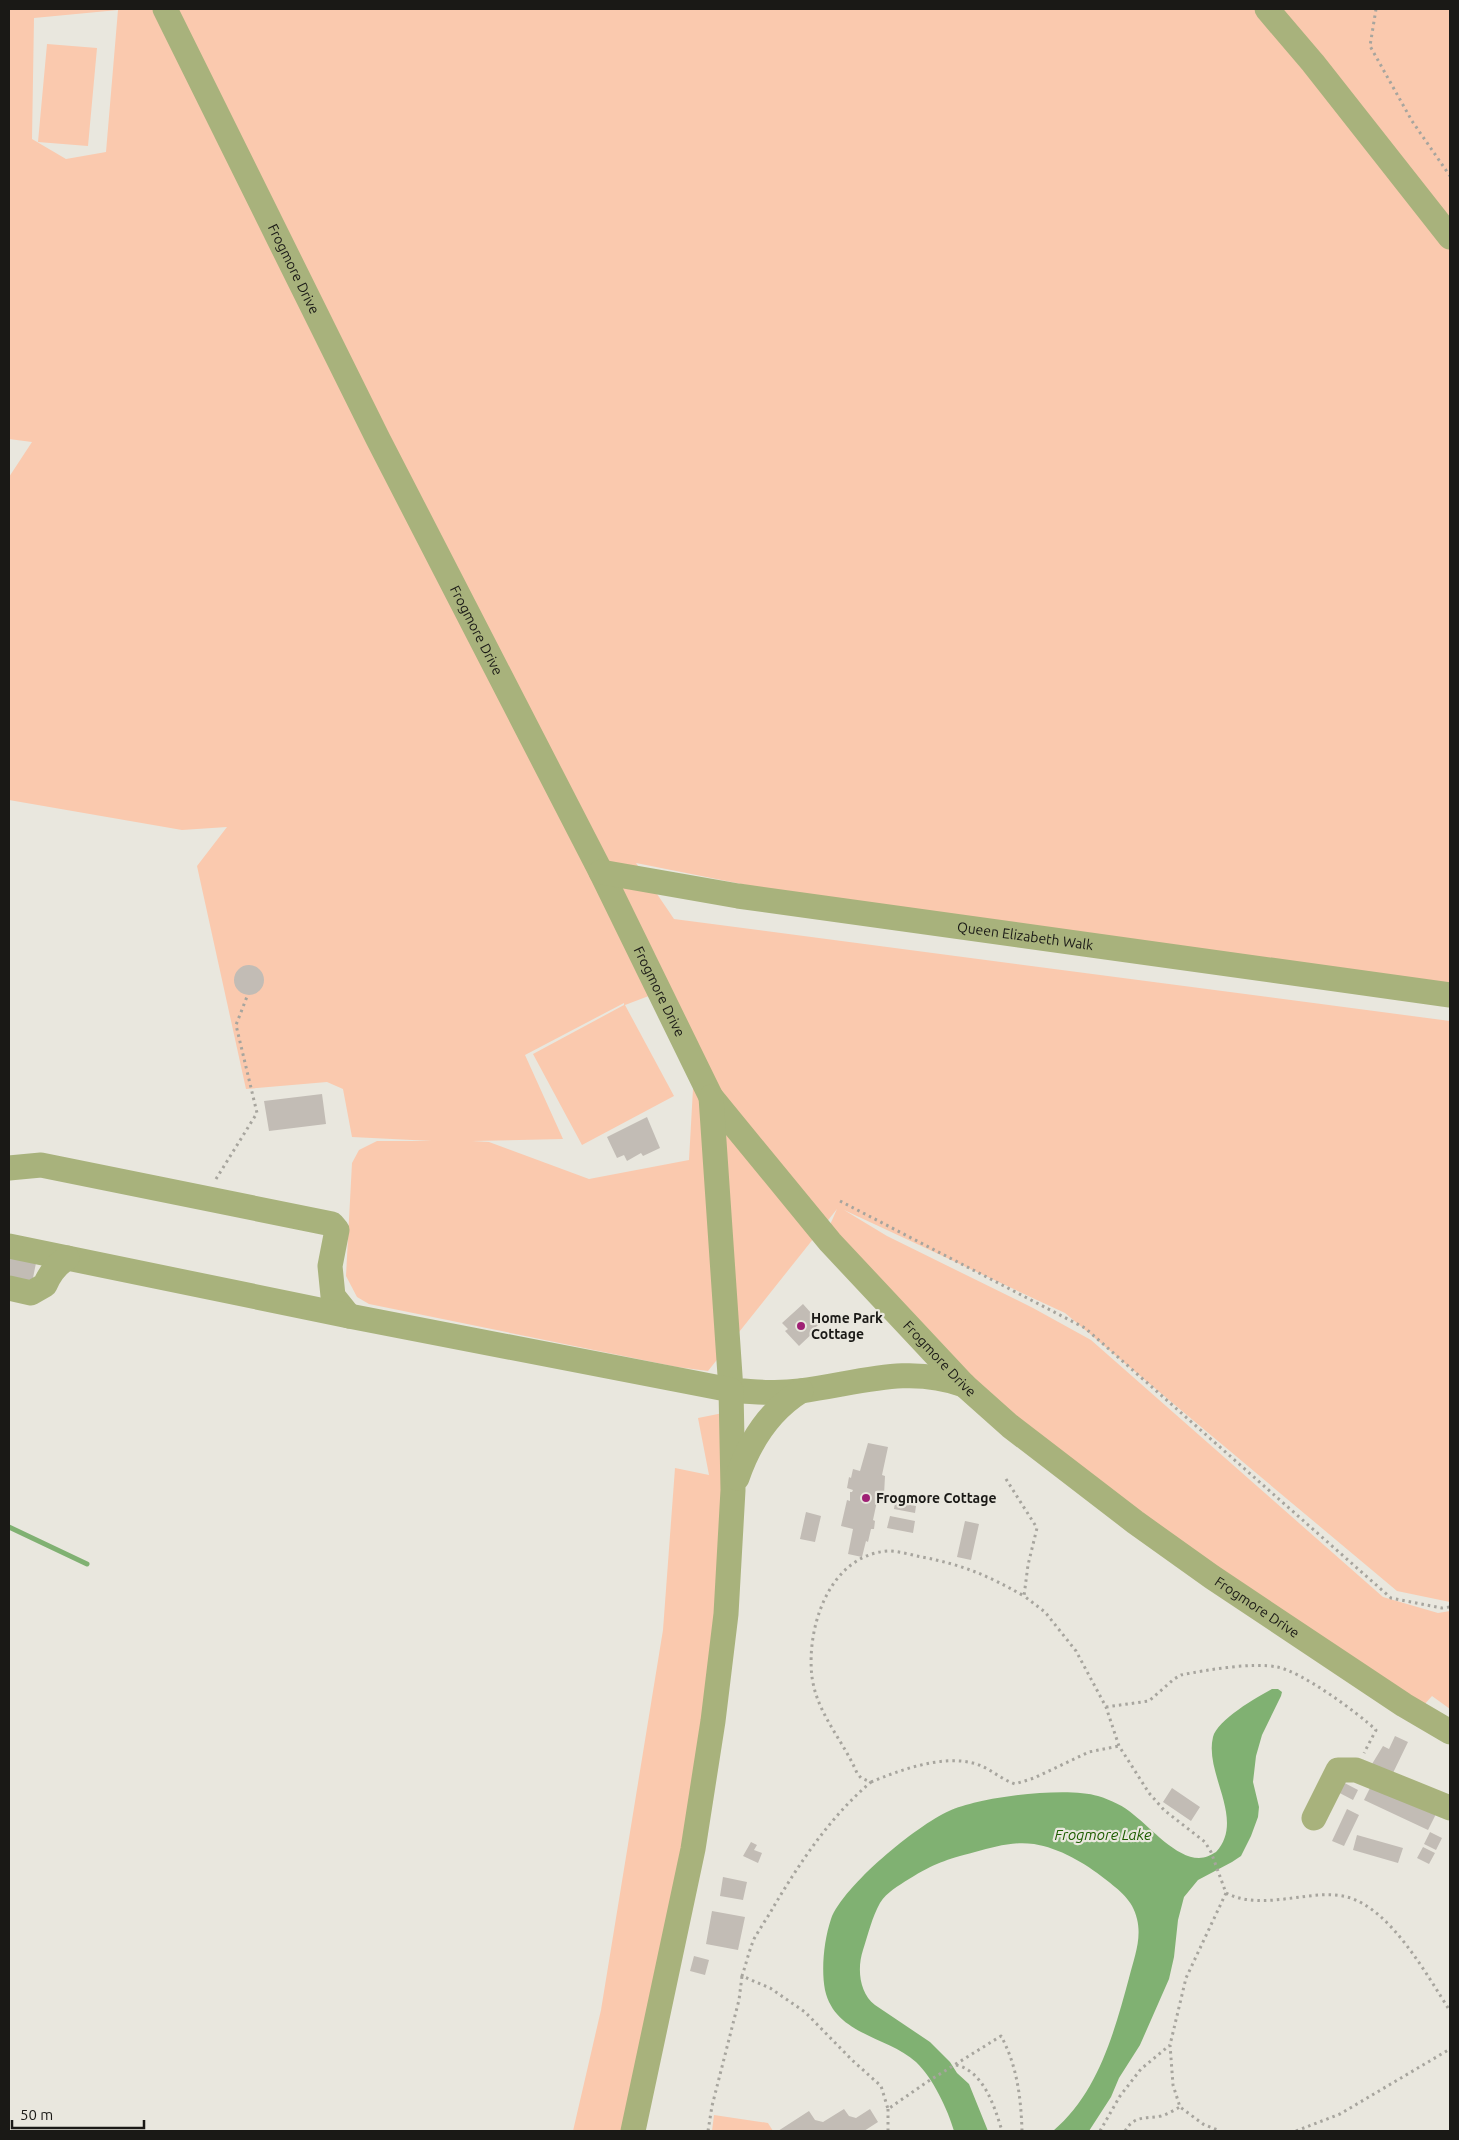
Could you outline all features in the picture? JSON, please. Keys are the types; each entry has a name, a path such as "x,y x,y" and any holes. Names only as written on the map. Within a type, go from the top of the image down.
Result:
{"lane":[{"name":"Frogmore Drive","path":"165,9 373,430 601,872 711,1097 830,1242 964,1386 1040,1450 1212,1578 1404,1705 1450,1732"},
{"path":"1267,9 1313,63 1450,237"},
{"name":"Queen Elizabeth Walk","path":"601,872 738,896 1450,995"},
{"path":"633,2131 693,1850 713,1721 726,1614 733,1490 731,1390 711,1097"},
{"path":"9,1168 41,1165 332,1224 336,1226 337,1230 330,1266 333,1296 349,1316"},
{"path":"9,1246 349,1316 731,1390 770,1393 801,1391 883,1377 943,1378 964,1386"},
{"path":"9,1288 31,1292 45,1285 50,1274 58,1264 67,1258"},
{"path":"733,1490 744,1457 763,1427 779,1407 801,1391"},
{"path":"1314,1818 1338,1770 1356,1770 1448,1804"}],"path":[{"path":"1376,9 1370,46 1412,121 1450,176"},
{"path":"204,1198 257,1114 236,1025 248,994"},
{"path":"840,1201 1085,1328 1391,1598 1442,1608 1450,1607"},
{"path":"1006,1479 1038,1528 1028,1565 1024,1596"},
{"path":"871,1782 861,1778 857,1773 830,1726 820,1705 812,1678 812,1662 818,1616 822,1602 834,1582 856,1563 872,1555 889,1551 974,1570 1024,1596 1045,1612 1076,1651 1106,1707 1119,1746 1149,1793 1164,1810 1205,1842 1211,1852 1226,1893 1235,1898 1266,1902 1335,1895 1357,1901 1366,1906 1398,1934 1450,2011"},
{"path":"1106,1707 1149,1701 1174,1679 1182,1675 1235,1668 1276,1666 1287,1669 1336,1700 1362,1717 1376,1730 1356,1770"},
{"path":"708,2131 712,2106 739,2000 742,1976 754,1939 816,1840 853,1797 871,1782 898,1771 932,1762 964,1762 982,1766 1015,1784 1034,1778 1089,1752 1119,1746"},
{"path":"1220,2131 1204,2124 1180,2107 1173,2085 1170,2045 1186,1978 1226,1893"},
{"path":"742,1976 770,1988 805,2012 852,2060 881,2086 888,2109 888,2131"},
{"path":"888,2109 927,2082 1001,2036 1014,2065 1020,2096 1022,2131"},
{"path":"1100,2131 1120,2096 1141,2069 1170,2045"},
{"path":"1296,2131 1340,2114 1450,2049"},
{"path":"955,2065 963,2066 983,2084 996,2108 1002,2131"},
{"path":"1125,2131 1130,2123 1136,2119 1163,2115 1180,2107"}],"shaded area":[{"path":"9,9 1450,9 1450,987 767,889 636,863 674,919 1450,1021 1450,1602 1397,1591 1065,1313 844,1210 887,1236 1033,1308 1091,1340 1383,1597 1438,1613 1450,1611 1450,1709 1432,1696 1423,1706 1118,1501 957,1368 829,1227 837,1209 708,1371 677,1367 369,1304 357,1297 346,1276 352,1163 359,1150 377,1141 432,1141 352,1137 343,1089 327,1082 246,1089 197,866 227,827 182,830 9,800 9,477 32,442 9,439","holes":["118,10 106,152 66,159 32,139 34,18","654,994 694,1071 689,1160 589,1179 489,1142 472,1141 563,1139 525,1055 624,1003 624,1005 533,1054 582,1145 674,1096 625,1005"]},
{"path":"47,44 97,48 88,146 38,142"},
{"path":"723,1413 727,1572 685,1859 626,2131 573,2131 601,2010 663,1630 675,1468 709,1475 698,1418"},
{"path":"714,2115 768,2123 773,2131 712,2131"}],"water":[{"name":"Frogmore Lake","path":"1272,1689 1278,1689 1282,1692 1262,1735 1256,1756 1253,1782 1259,1807 1258,1817 1251,1836 1241,1856 1198,1880 1184,1897 1178,1920 1174,1957 1169,1979 1140,2045 1119,2078 1111,2097 1089,2131 1053,2131 1069,2116 1093,2080 1117,2020 1135,1956 1139,1934 1135,1912 1125,1896 1097,1873 1071,1857 1043,1846 1018,1843 956,1857 926,1869 889,1892 880,1903 872,1920 861,1957 860,1972 863,1987 875,2005 930,2042 969,2084 988,2131 954,2131 939,2095 916,2062 904,2053 851,2026 839,2017 831,2005 825,1990 823,1973 824,1955 831,1919 838,1905 865,1874 918,1829 949,1811 963,1806 980,1801 1023,1794 1065,1792 1098,1796 1126,1809 1173,1848 1190,1857 1206,1857 1216,1852 1224,1839 1227,1825 1226,1811 1214,1766 1213,1737 1216,1730 1229,1716"}],"building":[{"path":"249,965 255,966 263,974 263,986 255,994 249,995 243,994 235,986 234,980 235,974 243,966"},
{"path":"322,1094 326,1124 269,1131 264,1101"},
{"path":"647,1117 660,1148 643,1156 641,1153 627,1161 624,1155 617,1158 607,1137"},
{"path":"9,1258 36,1263 32,1283 9,1279"},
{"name":"Home Park Cottage","path":"803,1304 820,1323 815,1328 816,1330 799,1346 785,1331 788,1329 782,1323"},
{"name":"Frogmore Cottage","path":"868,1443 888,1447 882,1475 885,1476 884,1495 881,1494 880,1501 877,1501 873,1520 875,1521 874,1529 871,1529 862,1557 848,1554 853,1529 841,1526 847,1500 850,1501 850,1492 853,1490 847,1488 849,1477 851,1478 853,1469 860,1471"},
{"path":"895,1502 916,1506 915,1513 894,1509"},
{"path":"806,1512 821,1516 815,1542 800,1539"},
{"path":"890,1516 915,1521 913,1533 887,1528"},
{"path":"965,1521 979,1524 971,1560 957,1557"},
{"path":"1395,1736 1408,1742 1392,1775 1372,1764 1383,1746 1389,1749"},
{"path":"1337,1779 1358,1790 1353,1800 1332,1789"},
{"path":"1374,1780 1438,1810 1428,1830 1364,1800"},
{"path":"1172,1788 1200,1807 1191,1821 1163,1802"},
{"path":"1347,1809 1359,1815 1344,1846 1332,1841"},
{"path":"1430,1832 1442,1838 1436,1850 1424,1844"},
{"path":"1357,1835 1403,1848 1398,1863 1353,1850"},
{"path":"751,1842 757,1845 754,1850 762,1853 758,1863 743,1856"},
{"path":"1423,1847 1435,1853 1429,1864 1417,1858"},
{"path":"723,1877 747,1882 743,1900 720,1896"},
{"path":"712,1911 745,1917 738,1950 706,1944"},
{"path":"694,1956 709,1960 705,1975 690,1971"},
{"path":"844,2109 849,2116 856,2118 870,2109 878,2122 864,2131 778,2131 809,2111 815,2120 823,2122"}],"waterway":[{"path":"9,1527 87,1564"}],"place":[{"name":"Home Park Cottage","path":"801,1326"},
{"name":"Frogmore Cottage","path":"866,1498"}]}
